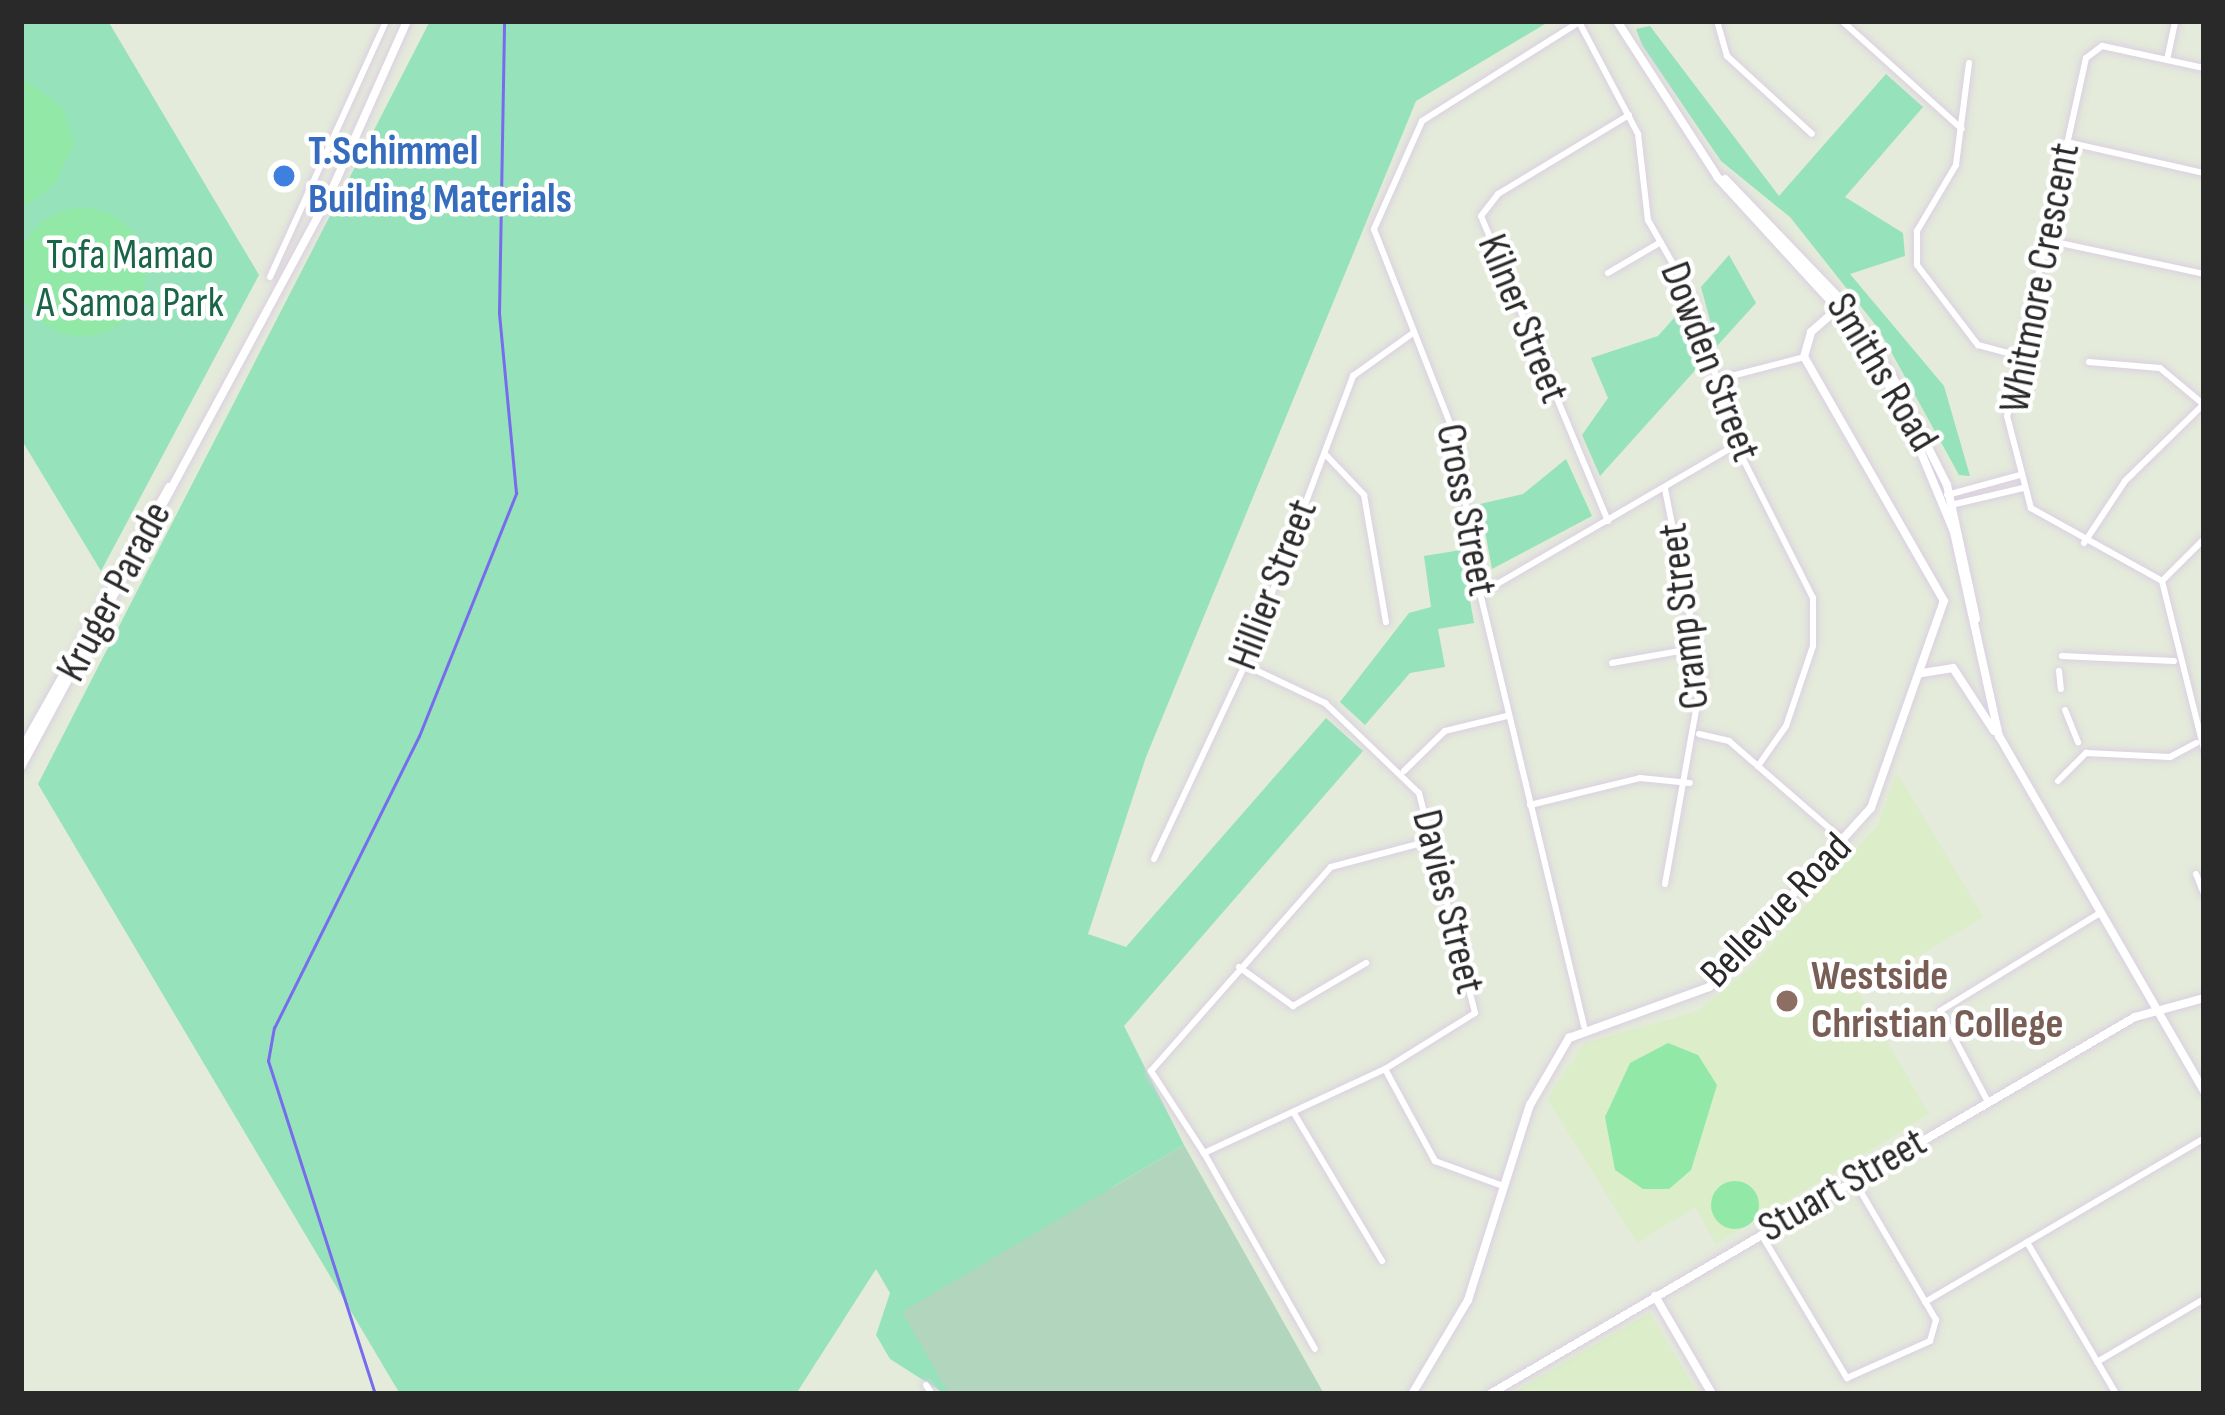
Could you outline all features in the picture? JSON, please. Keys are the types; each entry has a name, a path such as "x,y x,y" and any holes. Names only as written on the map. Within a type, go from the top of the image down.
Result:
{"street":[{"path":"270,277 386,21"},
{"name":"Kruger Parade","path":"21,766 330,194 407,21"},
{"name":"Smiths Road","path":"1617,21 1703,157 1841,306 1886,377 1948,500 1999,736 2204,1091"},
{"path":"1717,21 1726,56 1812,134"},
{"path":"1842,21 1962,129"},
{"path":"2167,61 2175,21"},
{"name":"Dowden Street","path":"1579,22 1629,116 1660,242 1694,302 1736,445 1804,570 1817,622 1786,726 1758,766"},
{"name":"Cross Street","path":"1579,22 1468,85 1408,142 1374,229 1455,436 1480,594 1584,1026"},
{"name":"Whitmore Crescent","path":"2023,488 2007,416 2092,49 2204,68"},
{"path":"1969,63 1953,172 1917,231 1916,265 1978,345 2019,356"},
{"name":"Kilner Street","path":"1608,521 1481,216 1498,194 1629,116"},
{"path":"2067,142 2204,173"},
{"path":"312,186 330,194"},
{"path":"2046,240 2204,274"},
{"path":"1608,273 1660,242"},
{"name":"Smiths Road","path":"1841,306 1811,332 1804,357 1939,578 1942,616 1922,673"},
{"name":"Hillier Street","path":"1154,859 1245,665 1365,359 1413,333"},
{"name":"Smiths Road","path":"1716,380 1804,357"},
{"path":"2084,543 2125,481 2204,405 2161,368 2090,362"},
{"path":"1480,594 1736,445"},
{"path":"1325,454 1364,495 1386,622"},
{"path":"1948,500 2020,475"},
{"name":"Kruger Parade","path":"21,750 174,481"},
{"path":"1948,500 2023,488 2037,514 2084,543 2162,580"},
{"name":"Cramp Street","path":"1665,489 1697,648 1699,734 1665,884"},
{"path":"2162,580 2204,539"},
{"path":"2162,580 2174,661 2196,742 2204,748"},
{"path":"1612,663 1697,648"},
{"path":"2062,656 2174,661"},
{"name":"Davies Street","path":"1245,665 1324,703 1404,772 1433,840 1475,1013 1385,1069"},
{"path":"1922,673 1953,668 1999,736"},
{"path":"2059,671 2061,689"},
{"name":"Bellevue Road","path":"1584,1026 1700,994 1845,842 1871,808 1922,673"},
{"path":"2065,710 2078,742"},
{"path":"1404,772 1445,731 1507,716"},
{"path":"1699,734 1758,766 1845,842"},
{"path":"2058,781 2076,762 2170,757 2196,742"},
{"path":"1530,805 1640,778 1690,783"},
{"path":"1315,1349 1204,1153 1151,1071 1238,966 1331,867 1433,840"},
{"path":"2196,874 2204,894"},
{"path":"1988,1102 1940,1011 2098,914"},
{"path":"1238,966 1292,1006 1366,963"},
{"name":"Stuart Street","path":"1490,1394 2155,1008 2204,998"},
{"path":"1412,1394 1468,1300 1538,1088 1584,1026"},
{"path":"1204,1153 1385,1069 1435,1161 1503,1186"},
{"path":"1295,1114 1382,1262"},
{"path":"1925,1302 2204,1138"},
{"path":"1761,1234 1850,1380 1936,1335 1925,1302 1854,1180"},
{"path":"2027,1242 2116,1394"},
{"path":"1655,1296 1712,1394"},
{"path":"2097,1363 2204,1300"},
{"path":"926,1385 932,1394"}],"shaded area":[{"name":"Westside Christian College","path":"1897,773 1983,917 1858,992 1929,1114 1716,1244 1695,1207 1637,1243 1548,1100 1556,1085 1585,1043 1698,1011 1750,968 1878,825"},
{"path":"1184,1145 1324,1394 949,1394 902,1312"},
{"path":"1649,1313 1698,1394 1511,1394"}],"green space":[{"name":"Tofa Mamao A Samoa Park","path":"21,21 108,21 259,275 101,571 21,439"},
{"path":"430,21 1550,21 1416,101 1146,757 1088,934 1126,947 1326,718 1363,751 1124,1026 1184,1145 1111,1188 1014,1394 945,1394 890,1359 876,1335 890,1293 876,1269 796,1394 400,1394 38,784"},
{"path":"1650,26 1779,196 1886,74 1923,107 1845,197 1903,233 1905,256 1850,274 1944,386 1970,476 1959,475 1878,328 1790,217 1721,161 1642,45 1636,29"},
{"path":"21,77 63,108 74,144 54,185 21,209"},
{"path":"82,208 107,213 127,227 141,247 146,272 141,297 127,317 107,331 82,336 57,331 37,317 23,297 18,272 23,247 37,227 57,213"},
{"path":"1729,255 1756,303 1717,346 1701,287"},
{"path":"1682,309 1699,366 1600,476 1582,435 1608,398 1591,358 1658,336"},
{"path":"1566,459 1592,516 1492,569 1480,504 1523,494"},
{"path":"1461,550 1474,623 1438,629 1445,667 1410,673 1365,725 1340,702 1409,613 1431,607 1424,556"},
{"path":"1668,1043 1698,1055 1717,1085 1691,1170 1669,1189 1643,1189 1615,1170 1605,1117 1630,1063"},
{"path":"1735,1181 1752,1188 1759,1205 1752,1222 1735,1229 1718,1222 1711,1205 1718,1188"}],"waterway":[{"path":"375,1394 268,1061 274,1028 419,736 516,493 499,313 504,21"}],"place":[{"name":"T.Schimmel Building Materials","path":"284,176"},
{"name":"Westside Christian College","path":"1787,1001"}]}
